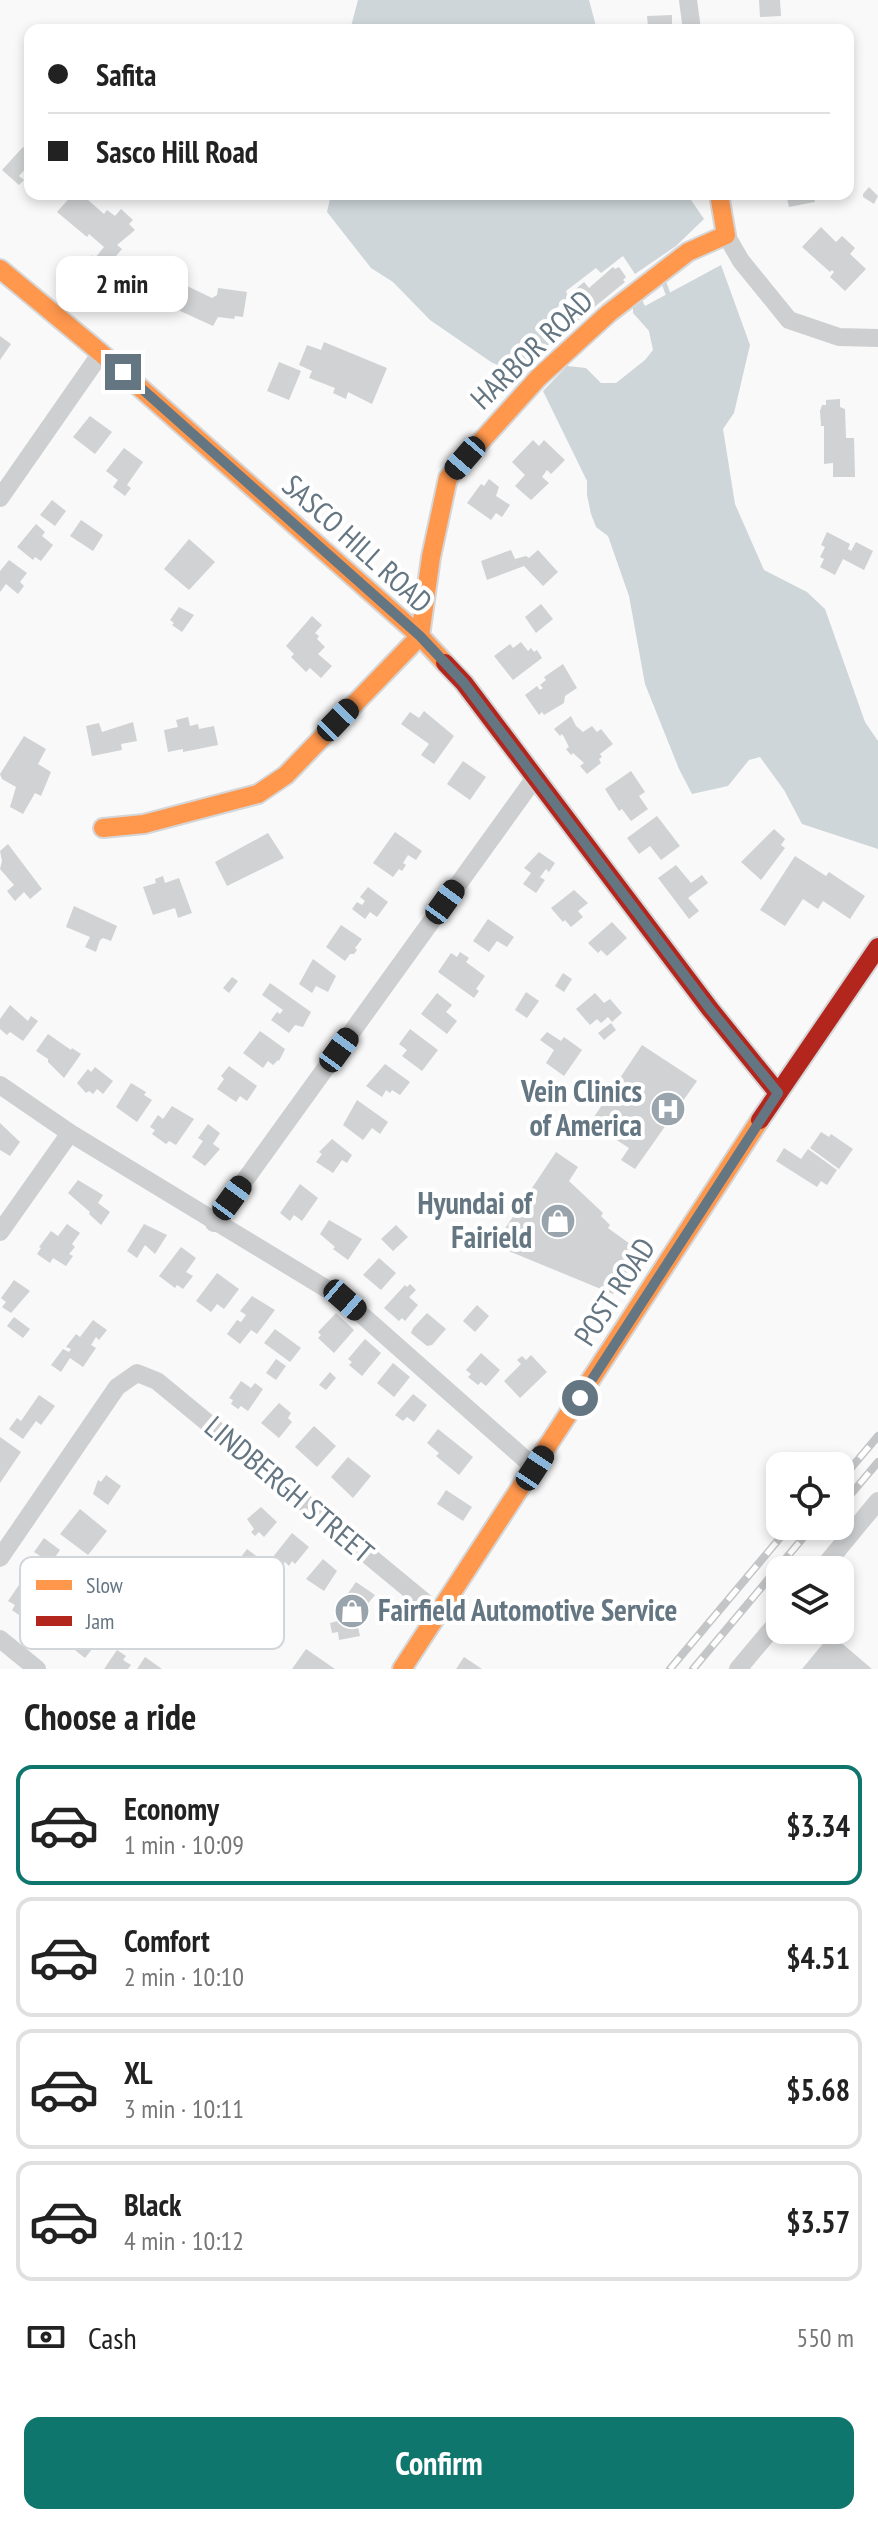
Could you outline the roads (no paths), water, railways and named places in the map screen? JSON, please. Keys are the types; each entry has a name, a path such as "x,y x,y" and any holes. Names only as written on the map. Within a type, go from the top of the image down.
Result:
{"street":[{"path":"688,0 691,24"},
{"path":"720,200 726,235 741,261 789,320 839,337 878,338"},
{"name":"HARBOR ROAD","path":"420,636 431,557 448,478 538,378 642,285 688,252 726,235"},
{"name":"SASCO HILL ROAD","path":"0,269 101,353 420,636 464,683 727,1032 778,1093"},
{"path":"0,498 101,353"},
{"path":"103,828 144,824 258,794 286,775 420,636"},
{"path":"214,1223 534,779"},
{"name":"POST ROAD","path":"402,1669 778,1093 878,947"},
{"path":"0,1085 70,1133 214,1223 345,1300 535,1468"},
{"path":"0,1232 70,1133"},
{"name":"LINDBERGH STREET","path":"0,1558 117,1387 137,1373 157,1381 438,1613"},
{"path":"833,1556 878,1501"},
{"path":"738,1669 766,1636"},
{"path":"0,1639 37,1669"}],"waterway":[{"path":"663,280 668,294"}],"railway":[{"path":"854,1464 878,1436"},
{"path":"854,1490 878,1462"},
{"path":"670,1669 778,1540"},
{"path":"693,1669 801,1540"}],"place":[{"name":"Vein Clinics of America","path":"668,1109"},
{"name":"Hyundai of Fairield","path":"558,1221"},
{"name":"Fairfield Automotive Service","path":"352,1611"}]}
